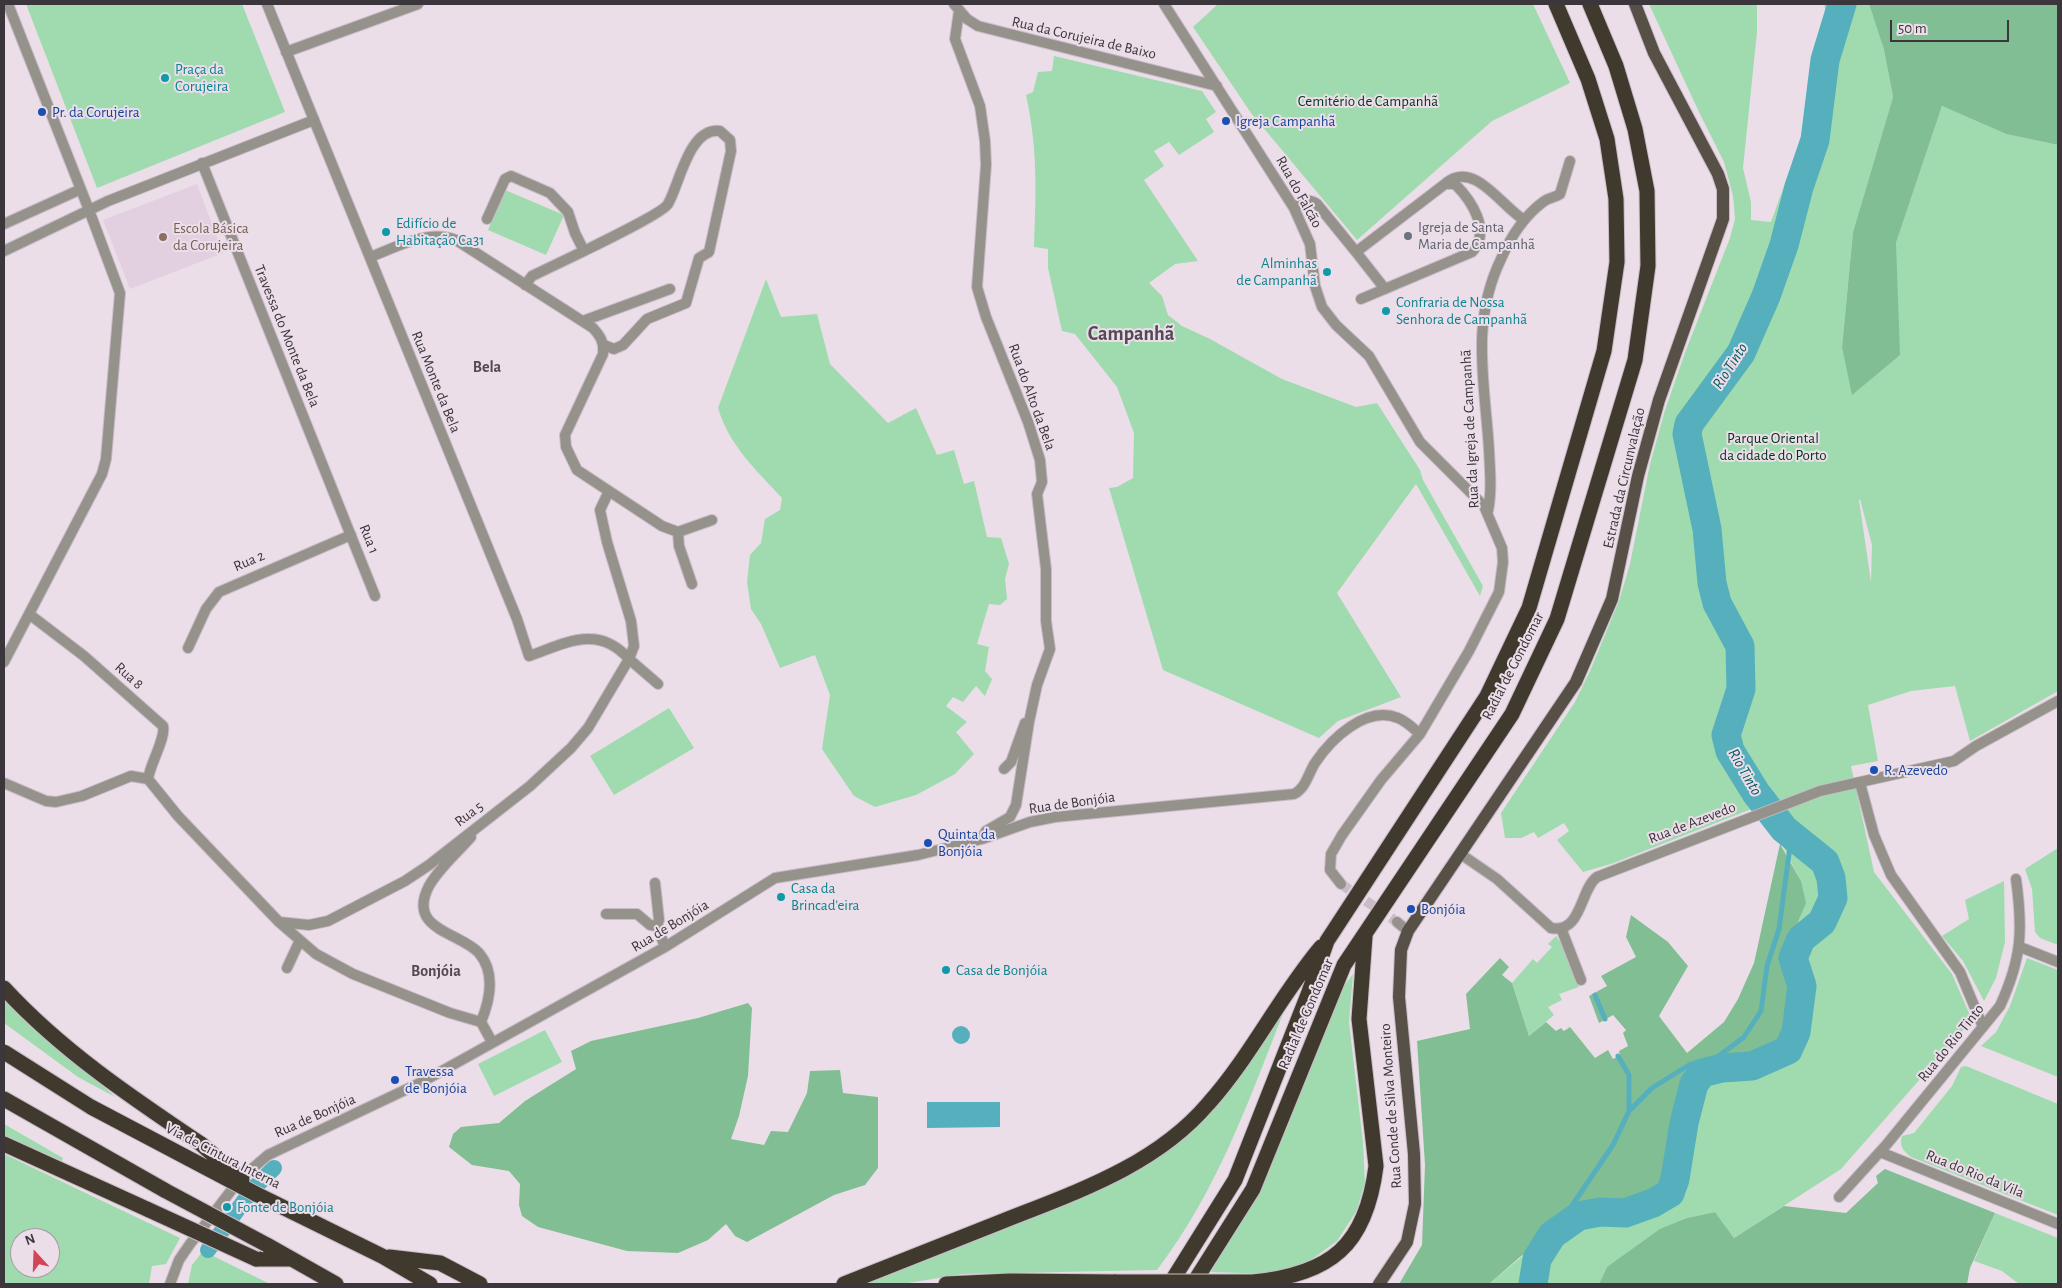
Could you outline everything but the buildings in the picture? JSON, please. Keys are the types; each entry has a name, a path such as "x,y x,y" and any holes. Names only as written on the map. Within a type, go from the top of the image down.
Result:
{"highway":[{"name":"Radial de Gondomar","path":"1170,1284 1235,1180 1309,992 1327,941 1487,696 1529,608 1604,350 1617,262 1616,199 1604,130 1588,79 1556,4"},
{"name":"Radial de Gondomar","path":"1194,1284 1253,1189 1344,965 1512,714 1557,619 1635,360 1648,266 1647,191 1635,129 1616,66 1590,4"},
{"path":"946,1284 1010,1281 1253,1282 1301,1275 1321,1266 1339,1253 1352,1237 1364,1215 1373,1190 1376,1166 1359,1019 1365,936"},
{"path":"844,1284 1095,1185 1143,1159 1178,1134 1208,1105 1234,1072 1300,973 1327,941"},
{"path":"4,988 20,1005 101,1077 200,1144 256,1194"},
{"name":"Via de Cintura Interna","path":"4,1052 91,1107 256,1194 382,1256 430,1284"},
{"path":"4,1099 166,1191 336,1284"},
{"path":"4,1144 256,1259 290,1259"},
{"path":"382,1256 440,1263 480,1284"}],"main road":[{"name":"Estrada da Circunvalação","path":"1408,931 1462,855 1576,682 1602,624 1618,579 1638,476 1659,400 1724,218 1723,189 1718,174 1654,53 1635,4"},
{"name":"Rua Conde de Silva Monteiro","path":"1379,1284 1407,1242 1414,1204 1414,1154 1399,997 1401,950 1408,931"}],"street":[{"path":"4,662 102,474 106,459 120,293 8,4"},
{"path":"5,251 88,210 314,120 266,4"},
{"path":"286,52 418,4"},
{"name":"Rua do Falcão","path":"1164,4 1294,208 1310,244 1315,286 1322,307 1336,325 1368,356 1420,442 1473,493 1488,511"},
{"name":"Rua da Corujeira de Baixo","path":"956,7 978,26 992,31 1217,86"},
{"name":"Rua do Alto da Bela","path":"956,7 955,39 980,106 985,141 986,165 977,287 986,317 1028,422 1042,471 1042,482 1037,494 1046,569 1046,621 1050,649 1032,709 1016,805 1010,817 986,831 982,839"},
{"name":"Rua Monte da Bela","path":"314,120 517,619 529,656 573,641 591,638 606,641 620,650 629,659"},
{"path":"525,285 532,276 584,251 667,206 693,146 707,132 720,131 730,140 731,151 709,252 699,258 686,303 647,320 623,345 614,349 604,345"},
{"name":"Rua da Igreja de Campanhã","path":"1420,734 1469,651 1499,592 1503,562 1502,548 1488,511 1490,473 1486,395 1480,350 1487,296 1495,268 1513,233 1542,202 1560,194 1570,161"},
{"name":"Travessa do Monte da Bela","path":"202,163 334,493"},
{"path":"487,219 505,179 511,176 550,192 568,212 584,251"},
{"path":"1356,252 1445,184 1459,176 1476,178 1512,212 1524,220"},
{"path":"1361,299 1469,254 1474,249 1479,232 1474,209 1469,198 1455,184 1445,184"},
{"path":"4,224 79,190"},
{"path":"1294,208 1305,201 1317,204 1385,289"},
{"path":"370,257 424,237 446,236 456,240 593,328 601,337 604,345 599,365 565,435 566,447 577,470 662,526 678,532 712,520"},
{"path":"583,321 670,289"},
{"path":"609,490 600,510 607,542 630,621 634,646 629,659 658,684"},
{"name":"Rua 1","path":"334,493 375,596"},
{"path":"678,532 679,546 692,584"},
{"name":"Rua 2","path":"188,648 206,610 219,592 351,535"},
{"name":"Rua 8","path":"29,614 84,656 163,726 164,734 149,768 148,780"},
{"name":"Rua 5","path":"279,922 309,925 328,921 418,873 530,786 571,748 588,728 629,659"},
{"name":"Rua de Azevedo","path":"1561,928 1574,919 1582,906 1591,881 1597,876 1820,791 1954,762 1976,746 2058,701"},
{"path":"1004,769 1011,762 1014,748 1032,709"},
{"name":"Rua de Bonjóia","path":"170,1284 184,1252 240,1179 261,1159 294,1141 377,1106 665,947 775,878 918,855 982,839 1030,822 1055,817 1281,797 1299,792 1324,750 1341,735 1366,719 1397,717 1420,734"},
{"path":"1341,884 1330,870 1329,862 1334,848 1381,780 1420,734"},
{"path":"4,783 46,801 56,802 82,796 131,776 148,780 178,816 279,922 316,954 353,974 450,1013 481,1022"},
{"path":"1860,783 1874,835 1891,875 1960,972 1984,1027"},
{"path":"485,821 433,880 429,886 425,904 428,918 433,925 474,948 484,962 490,990 481,1022 492,1042"},
{"path":"1462,855 1497,879 1551,928 1561,928 1581,980"},
{"name":"Rua do Rio Tinto","path":"1839,1196 1880,1152 2000,1006 2009,987 2020,947 2021,917 2016,879"},
{"path":"655,883 659,920 657,926 665,947"},
{"path":"606,914 633,912 650,926 657,926"},
{"path":"1397,922 1408,931"},
{"path":"287,968 300,940"},
{"path":"2020,947 2058,962"},
{"name":"Rua do Rio da Vila","path":"1880,1152 2058,1224"}],"shaded area":[{"name":"Escola Básica da Corujeira","path":"197,184 223,253 130,289 103,220"}],"green space":[{"name":"Praça da Corujeira","path":"26,4 242,4 285,112 97,188"},
{"name":"Cemitério de Campanhã","path":"1218,4 1533,4 1570,83 1492,121 1357,240 1251,113 1193,27"},
{"name":"Parque Oriental da cidade do Porto","path":"1649,4 1757,4 1757,32 1743,168 1751,202 1751,220 1771,222 1815,100 1817,43 1826,13 1824,4 1869,4 1884,50 1893,97 1853,232 1842,347 1896,243 1942,106 2006,134 2058,145 2058,691 1970,741 1955,686 1911,691 1868,705 1878,761 1851,766 1874,872 1952,974 1972,1020 1841,1169 1734,1238 1715,1212 1687,1218 1607,1267 1599,1284 1489,1284 1583,1206 1628,1204 1669,1163 1677,1105 1683,1085 1701,1065 1755,1058 1786,968 1788,945 1801,881 1770,822 1754,808 1611,864 1583,872 1557,840 1569,831 1564,823 1538,838 1534,832 1521,838 1505,838 1501,813 1575,702 1619,601 1630,564 1650,464 1665,410 1686,350 1730,238 1735,219 1733,196 1724,162","holes":["1860,499 1872,545 1871,582"]},
{"path":"1869,4 2058,4 2058,145 2006,134 1942,106 1896,243 1900,355 1852,395 1842,347 1853,232 1893,97 1884,50"},
{"path":"1054,56 1202,91 1216,112 1206,119 1214,132 1179,155 1169,142 1154,151 1164,166 1144,180 1198,261 1175,264 1149,283 1162,296 1168,315 1182,326 1210,339 1282,379 1356,407 1377,403 1420,470 1423,480 1483,586 1480,596 1416,484 1337,593 1401,697 1338,721 1319,738 1163,670 1109,488 1117,487 1133,478 1134,433 1117,387 1075,334 1062,331 1048,268 1048,249 1034,247 1036,189 1033,134 1026,95 1033,92 1038,72 1052,71"},
{"path":"505,190 564,215 546,255 488,230"},
{"path":"766,279 781,317 817,314 830,364 888,423 916,408 937,455 954,450 964,484 974,481 987,537 1001,538 1009,564 1005,579 1007,599 1000,605 989,604 977,644 989,647 985,671 992,679 985,696 976,686 963,702 953,697 946,706 967,722 956,732 974,754 955,774 916,795 875,807 854,796 822,749 830,695 815,655 780,668 761,624 751,609 747,582 750,555 761,543 765,519 780,510 782,498 753,467 736,445 718,408"},
{"path":"669,708 694,748 614,795 590,756"},
{"path":"1780,844 1801,881 1806,903 1788,945 1787,968 1793,990 1789,1019 1779,1045 1755,1058 1701,1065 1683,1085 1677,1105 1669,1163 1652,1196 1628,1204 1583,1206 1552,1235 1520,1257 1489,1284 1399,1284 1422,1245 1425,1165 1417,1041 1470,1029 1466,994 1500,958 1509,967 1502,975 1512,983 1529,1036 1546,1022 1556,1031 1561,1028 1564,1031 1570,1027 1595,1058 1608,1050 1613,1059 1620,1055 1619,1051 1628,1046 1623,1033 1626,1030 1613,1015 1599,1023 1589,996 1607,986 1601,976 1636,957 1626,937 1631,915 1668,942 1688,966 1659,1016 1687,1053 1724,1022 1738,999 1754,963"},
{"path":"2058,848 2058,945 2040,938 2035,932 2032,889 2025,869"},
{"path":"2004,881 2005,942 1996,978 1984,1001 1963,961 1942,936 1969,919 1965,900"},
{"path":"1556,936 1565,949 1579,987 1559,994 1562,1000 1548,1007 1554,1015 1529,1036 1512,983 1533,959 1537,963 1552,947 1548,944"},
{"path":"2027,958 2058,970 2058,1077 1981,1046 1996,1032 2010,1006"},
{"path":"1353,974 1349,1022 1363,1142 1365,1183 1356,1212 1337,1241 1308,1262 1274,1274 1211,1272 1264,1177 1287,1128 1336,996"},
{"path":"4,994 115,1097 78,1077 4,1023"},
{"path":"748,1003 752,1008 748,1076 739,1116 731,1139 764,1145 771,1131 788,1132 807,1093 810,1071 840,1070 843,1093 878,1097 878,1168 865,1185 834,1195 747,1242 735,1236 726,1224 708,1240 678,1253 627,1251 538,1227 522,1216 519,1205 520,1184 509,1171 472,1165 449,1147 453,1134 461,1127 499,1123 525,1101 576,1069 571,1051 591,1041 698,1018"},
{"path":"1280,1011 1284,1011 1230,1145 1197,1209 1157,1270 963,1274 902,1284 857,1284 1151,1158"},
{"path":"545,1030 562,1062 494,1096 478,1064"},
{"path":"1966,1066 2058,1104 2058,1215 1911,1157 1902,1148 1902,1136 1914,1133 1952,1086 1961,1067"},
{"path":"4,1124 63,1158 62,1161 4,1136"},
{"path":"4,1154 180,1238 166,1264 152,1266 149,1284 4,1284"},
{"path":"1885,1169 1995,1213 1970,1268 1967,1284 1599,1284 1607,1267 1660,1229 1687,1218 1715,1212 1734,1238 1784,1206 1846,1213 1878,1183 1876,1176"},
{"path":"1995,1213 2058,1238 2058,1284 2019,1284 2002,1271 1974,1261"},
{"path":"203,1251 270,1284 188,1284 192,1265"}],"water":[{"path":"961,1026 967,1029 970,1035 967,1041 961,1044 955,1041 952,1035 955,1029"},
{"path":"927,1102 1000,1102 1000,1127 927,1128"}],"waterway":[{"name":"Rio Tinto","path":"1533,1284 1537,1259 1552,1235 1579,1216 1600,1212 1625,1213 1653,1203 1670,1193 1675,1179 1684,1123 1694,1084 1702,1073 1722,1068 1752,1066 1788,1050 1796,1032 1802,986 1793,958 1801,939 1822,922 1833,898 1831,878 1825,862 1784,829 1756,793 1730,751 1726,735 1741,689 1740,646 1717,603 1712,583 1707,529 1687,434 1689,424 1741,353 1766,296 1784,245 1799,187 1815,140 1825,60 1842,4"},
{"path":"1629,1111 1652,1088 1689,1065 1716,1058 1744,1037 1761,1011 1767,966 1779,929 1791,839"},
{"path":"1595,995 1605,1019"},
{"path":"1552,1235 1613,1145 1629,1111 1629,1075 1618,1056"},
{"path":"208,1250 252,1190 274,1168"}],"tunnel":[{"path":"1341,884 1397,922"}],"place":[{"name":"Praça da Corujeira","path":"165,78"},
{"name":"Pr. da Corujeira","path":"42,112"},
{"name":"Igreja Campanhã","path":"1226,121"},
{"name":"Edifício de Habitação Ca31","path":"386,232"},
{"name":"Igreja de Santa Maria de Campanhã","path":"1408,236"},
{"name":"Escola Básica da Corujeira","path":"163,237"},
{"name":"Alminhas de Campanhã","path":"1327,272"},
{"name":"Confraria de Nossa Senhora de Campanhã","path":"1386,311"},
{"name":"R. Azevedo","path":"1874,770"},
{"name":"Quinta da Bonjóia","path":"928,843"},
{"name":"Casa da Brincad'eira","path":"781,897"},
{"name":"Bonjóia","path":"1411,909"},
{"name":"Casa de Bonjóia","path":"946,970"},
{"name":"Travessa de Bonjóia","path":"395,1080"},
{"name":"Fonte de Bonjóia","path":"227,1207"}],"district":[{"name":"Campanhã","path":"1131,334"},
{"name":"Bela","path":"487,367"},
{"name":"Bonjóia","path":"436,971"}]}
